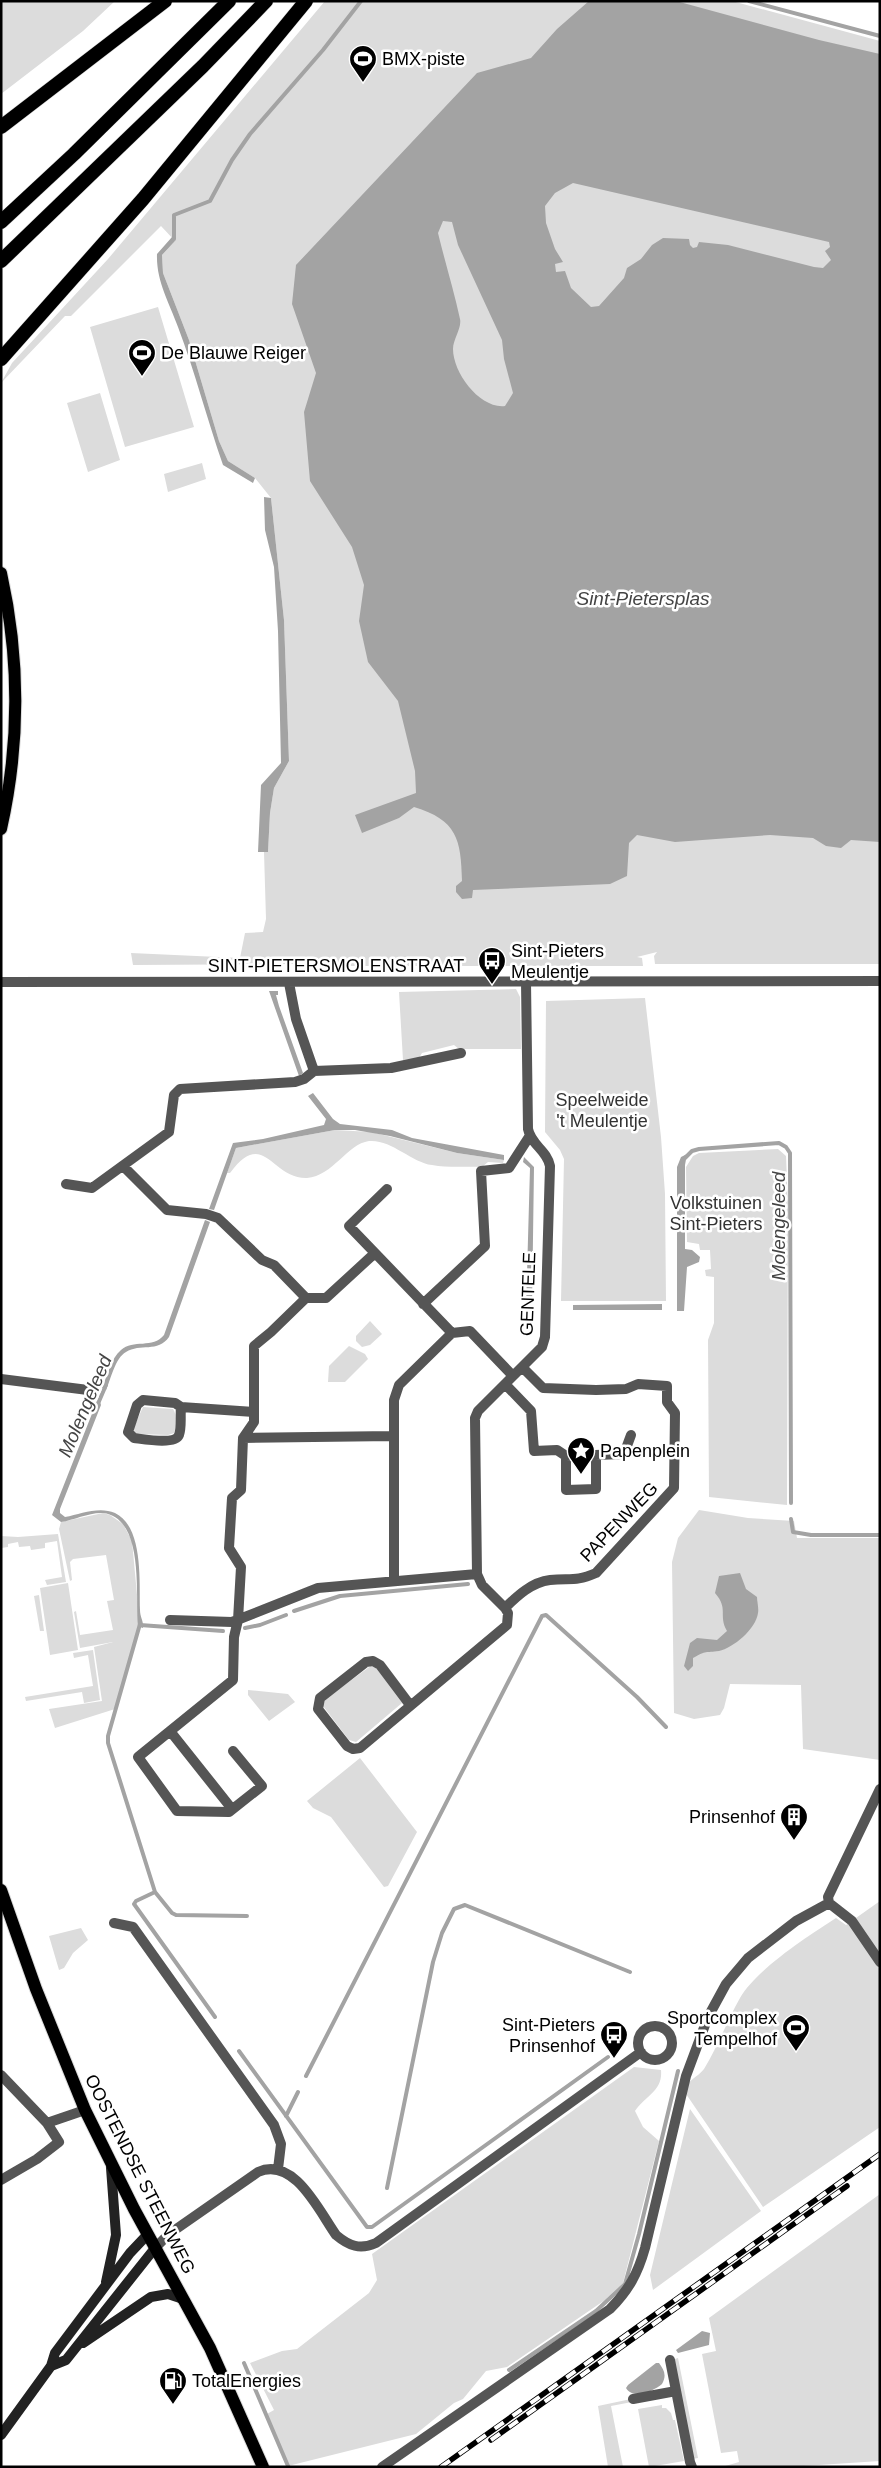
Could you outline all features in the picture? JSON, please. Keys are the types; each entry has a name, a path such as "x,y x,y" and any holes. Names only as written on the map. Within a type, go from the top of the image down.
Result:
{"highway":[{"path":"1,127 165,1"},
{"path":"1,222 74,154 229,1"},
{"path":"1,261 203,66 266,1"},
{"path":"1,359 143,199 306,1"}],"main road":[{"path":"1,573 11,625 16,702 11,770 1,829"},
{"name":"OOSTENDSE STEENWEG","path":"1,1890 36,1989 86,2110 155,2248 227,2382 263,2467"},
{"path":"105,2286 116,2235 111,2163"},
{"path":"1,2434 52,2366 55,2353 105,2286 148,2234"},
{"path":"52,2366 66,2360 155,2248"},
{"path":"74,2350 151,2297 168,2294 183,2299"}],"street":[{"name":"SINT-PIETERSMOLENSTRAAT","path":"1,982 880,981"},
{"path":"289,982 296,1019 314,1071"},
{"path":"423,1304 484,1246 481,1171 509,1168 529,1137 526,982"},
{"path":"66,1184 92,1188 169,1132 174,1095 180,1089 295,1082 304,1079 314,1071 391,1068 461,1053"},
{"name":"GENTELE","path":"478,1574 476,1418 478,1411 542,1347 545,1337 550,1166 545,1155 529,1137"},
{"path":"123,1166 167,1210 206,1214 218,1218 262,1260 274,1265 306,1298"},
{"path":"387,1189 349,1226 452,1333"},
{"path":"233,1751 262,1786 228,1812 177,1810 138,1756 233,1680 234,1637 238,1620 241,1567 229,1548 232,1498 242,1490 242,1438 254,1422 254,1346 306,1298 326,1298 375,1253"},
{"path":"394,1580 394,1400 399,1385 452,1333 470,1331 513,1376"},
{"name":"PAPENWEG","path":"505,1608 520,1592 540,1582 580,1580 596,1573 674,1488 675,1413 668,1402 667,1386 638,1384 626,1389 596,1390 543,1388 522,1367"},
{"path":"1,1379 88,1390"},
{"path":"505,1384 531,1411 534,1451 557,1450 566,1456 624,1454 631,1435"},
{"path":"181,1407 179,1435 176,1439 170,1441 134,1438 128,1432 137,1405 142,1400 175,1403 181,1407 254,1412"},
{"path":"242,1438 394,1436"},
{"path":"566,1456 566,1490 596,1489 596,1456"},
{"path":"170,1620 238,1620 318,1588 478,1574 482,1585 508,1613 508,1625 410,1704 360,1748 353,1749 348,1746 318,1709 317,1703 320,1698 366,1662 373,1661 380,1665 410,1704"},
{"path":"170,1731 232,1809"},
{"path":"880,1789 831,1886 828,1897 829,1903 852,1921 880,1962"},
{"path":"382,2467 610,2309 626,2293 638,2273 686,2076 708,2017 726,1984 748,1958 796,1921 829,1903"},
{"path":"114,1923 132,1927 274,2125 281,2144 278,2169"},
{"path":"155,2248 169,2234 258,2172 278,2169 290,2174 299,2182 336,2235 344,2242 352,2246 368,2246 376,2243 641,2052"},
{"path":"1,2075 47,2123 59,2142 37,2159 1,2180"},
{"path":"47,2123 86,2110"},
{"path":"148,2234 169,2234"},
{"path":"670,2360 692,2467"},
{"path":"633,2399 676,2391"}],"green space":[{"path":"1,1 115,1 83,31 1,94"},
{"name":"Sint-Pietersplas","path":"325,1 732,1 880,41 880,964 655,964 654,956 657,952 637,957 642,958 643,966 133,965 131,953 240,958 245,933 263,932 266,919 264,852 268,852 270,813 274,788 289,761 284,620 271,498 255,478 228,461 219,441 189,340 163,273 162,255 175,241 161,226 71,316 65,316 1,383 12,363 108,259"},
{"name":"De Blauwe Reiger","path":"158,307 194,427 125,447 90,327"},
{"path":"100,393 120,460 88,472 67,403"},
{"path":"202,463 206,479 168,492 164,474"},
{"path":"516,989 520,997 521,1049 459,1049 454,1045 422,1053 419,1058 403,1060 399,992"},
{"name":"Speelweide 't Meulentje","path":"645,998 661,1137 665,1194 666,1301 561,1301 564,1159 560,1150 545,1132 546,1001"},
{"path":"335,1130 371,1132 457,1153 504,1160 503,1163 488,1162 482,1167 438,1166 416,1160 385,1143 369,1141 361,1143 325,1172 316,1176 307,1178 295,1176 260,1155 251,1155 242,1160 230,1173 227,1173 236,1148"},
{"name":"Volkstuinen Sint-Pieters","path":"778,1149 786,1156 788,1206 787,1505 709,1497 708,1340 714,1323 714,1277 706,1276 705,1270 711,1269 710,1250 700,1250 699,1244 687,1242 686,1167 693,1156 699,1153"},
{"path":"370,1321 382,1334 370,1345 362,1347 356,1341 356,1336"},
{"path":"349,1346 365,1354 368,1359 345,1382 328,1382 329,1366"},
{"path":"143,1407 173,1409 176,1421 174,1433 168,1435 137,1434 133,1429"},
{"path":"699,1510 748,1518 794,1521 797,1538 880,1538 880,1760 803,1749 801,1685 730,1684 724,1708 720,1715 694,1719 674,1713 672,1562 678,1538"},
{"path":"103,1513 110,1515 123,1524 132,1541 140,1627 115,1709 55,1728 49,1709 102,1701 94,1647 113,1642 80,1648 74,1612 76,1611 80,1635 113,1630 107,1601 114,1600 106,1555 73,1559 70,1562 72,1580 70,1581 59,1529 61,1522"},
{"path":"58,1534 66,1582 47,1585 45,1580 62,1577 57,1541 45,1543 45,1548 31,1550 30,1546 19,1547 18,1542 1,1548 1,1536 18,1537"},
{"path":"68,1583 78,1650 50,1655 40,1588"},
{"path":"39,1595 44,1631 40,1631 34,1596"},
{"path":"93,1650 100,1700 84,1703 82,1692 26,1701 25,1697 93,1686 88,1655 74,1658 73,1653"},
{"path":"372,1665 402,1703 356,1742 349,1740 323,1706 324,1700"},
{"path":"248,1690 288,1694 295,1702 269,1721 248,1695"},
{"path":"360,1758 417,1832 388,1886 384,1887 331,1817 313,1808 307,1801"},
{"name":"Sportcomplex Tempelhof","path":"880,1901 880,2127 763,2207 684,2091 685,2088 704,2069 740,1998 758,1976 784,1954 836,1918 846,1925"},
{"path":"81,1928 88,1940 73,1953 64,1968 59,1970 49,1936"},
{"path":"634,2067 661,2070 661,2077 657,2088 635,2111 643,2127 659,2141 623,2283 605,2300 507,2367 486,2371 463,2399 454,2403 416,2434 288,2466 267,2414 274,2410 250,2363 282,2351 297,2349 369,2293 377,2280 372,2254"},
{"path":"690,2109 761,2211 653,2290 650,2275"},
{"path":"880,2194 880,2461 788,2467 722,2467 739,2462 737,2451 721,2453 702,2354 716,2351 709,2318"},
{"path":"678,2358 698,2458 692,2459 672,2360"},
{"path":"631,2399 632,2402 611,2406 623,2467 608,2467 598,2406"},
{"path":"662,2405 662,2408 666,2408 671,2413 673,2420 675,2420 684,2461 649,2467 638,2409"}],"water":[{"name":"Sint-Pietersplas","path":"589,1 676,1 819,40 880,54 880,842 851,840 841,848 826,846 813,838 770,835 675,842 637,835 629,843 627,876 610,884 473,890 472,898 462,899 456,892 456,886 462,881 458,843 454,833 440,818 414,807 399,818 362,833 355,815 416,793 415,771 398,701 368,662 359,621 364,585 352,547 310,481 304,412 316,373 292,304 296,265 477,73 531,58 557,29","holes":["573,183 829,242 830,247 825,251 831,260 823,268 814,267 728,245 699,242 697,247 693,248 690,245 689,239 663,238 652,245 641,259 627,268 624,278 599,306 591,307 571,288 565,271 556,272 555,264 563,262 555,249 546,223 545,206 555,193","443,221 452,222 458,245 502,340 504,359 513,393 505,406 486,402 478,396 463,378 454,358 453,345 460,326 460,319 438,233"]},
{"path":"172,237 175,241 162,255 163,273 189,340 219,441 228,461 255,478 253,483 223,465 184,344 164,291 157,264 157,254"},
{"path":"264,497 271,498 284,620 289,761 274,788 270,813 268,852 258,852 261,785 281,763 278,631 274,567 265,530"},
{"path":"269,991 278,991 278,995 276,995 279,1006 303,1073 299,1076"},
{"path":"313,1093 333,1119 340,1124 392,1130 412,1138 504,1155 504,1160 457,1153 390,1136 355,1130 335,1130 236,1148 214,1210 209,1209 233,1143 263,1139 324,1125 326,1119 308,1096"},
{"path":"687,1154 685,1165 685,1249 692,1250 700,1257 699,1262 687,1267 684,1311 677,1311 677,1167 681,1157"},
{"path":"524,1157 534,1167 532,1309 526,1309 530,1168 523,1162"},
{"path":"205,1220 210,1222 169,1337 160,1345 131,1349 122,1355 116,1364 106,1390 102,1388 112,1363 121,1350 131,1345 154,1342 164,1335"},
{"path":"662,1304 662,1310 573,1310 573,1305"},
{"path":"97,1401 101,1405 60,1513 65,1517 103,1510 115,1513 124,1520 131,1530 138,1557 140,1613 143,1628 138,1626 135,1560 132,1543 126,1528 116,1518 103,1513 61,1522 52,1515"},
{"path":"740,1573 746,1589 757,1597 758,1611 753,1625 743,1637 731,1646 693,1658 693,1666 688,1671 684,1666 690,1643 697,1638 717,1640 727,1631 723,1621 722,1603 715,1593 719,1576"},
{"path":"702,2331 710,2333 709,2345 678,2353 676,2350"},
{"path":"656,2363 659,2363 664,2373 662,2384 644,2393 629,2392 626,2388 628,2385"}],"waterway":[{"path":"174,239 174,215 210,201 232,160 250,134 323,50 361,1"},
{"path":"749,1 880,36"},
{"name":"Molengeleed","path":"685,1158 692,1151 699,1149 779,1143 786,1147 790,1153 791,1503"},
{"name":"Molengeleed","path":"97,1406 106,1385"},
{"name":"Molengeleed","path":"791,1519 793,1532 811,1535 880,1535"},
{"path":"294,1611 340,1596 468,1584"},
{"path":"245,1628 260,1625 286,1615"},
{"path":"306,2076 542,1616 546,1615 637,1697 666,1727"},
{"path":"140,1624 108,1736 108,1743 155,1892 172,1913 176,1915 247,1916"},
{"path":"140,1625 223,1631"},
{"path":"155,1892 136,1901 134,1904 215,2017"},
{"path":"387,2188 433,1962 442,1933 454,1909 465,1905 630,1972"},
{"path":"239,2051 367,2227 372,2227 608,2057"},
{"path":"509,2370 596,2311 625,2284 639,2234 678,2071"},
{"path":"286,2116 298,2092"},
{"path":"244,2363 288,2466"}],"railway":[{"path":"441,2467 880,2154"},
{"path":"491,2440 847,2186"}],"place":[{"name":"BMX-piste","path":"363,83"},
{"name":"De Blauwe Reiger","path":"142,377"},
{"name":"Sint-Pieters Meulentje","path":"492,985"},
{"name":"Papenplein","path":"581,1475"},
{"name":"Prinsenhof","path":"794,1841"},
{"name":"Sportcomplex Tempelhof","path":"796,2052"},
{"name":"Sint-Pieters Prinsenhof","path":"614,2059"},
{"name":"TotalEnergies","path":"173,2405"}]}
